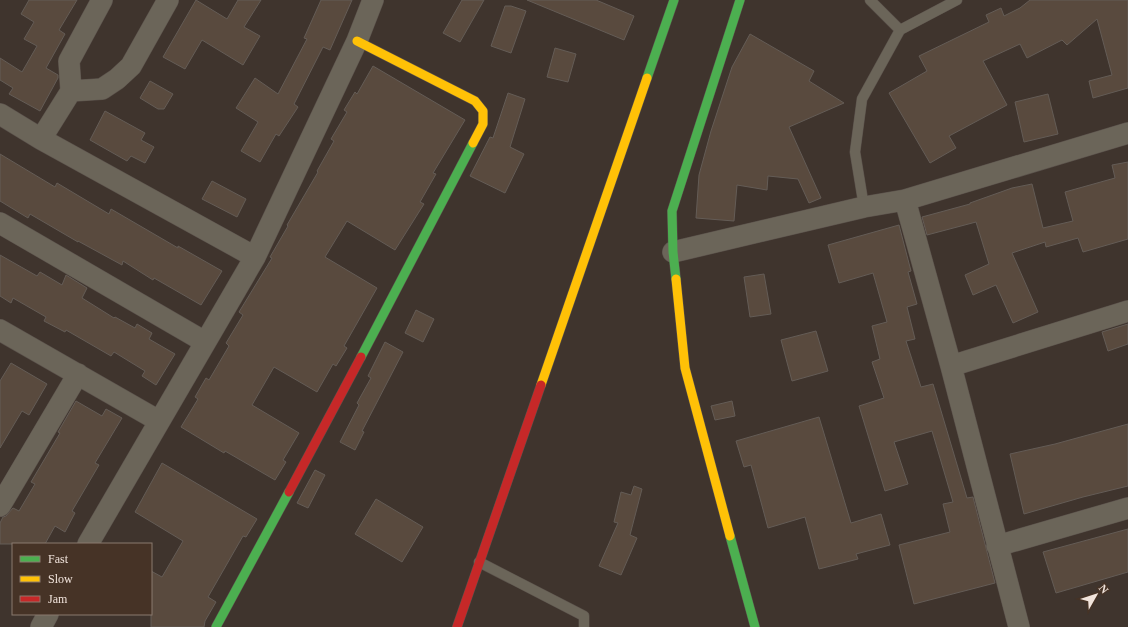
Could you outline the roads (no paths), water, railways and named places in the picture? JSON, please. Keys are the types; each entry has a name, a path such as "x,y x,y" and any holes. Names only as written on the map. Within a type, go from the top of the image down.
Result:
{"street":[{"path":"41,139 71,91 69,61 102,0"},
{"path":"71,91 102,89 117,79 131,66 168,0"},
{"path":"89,543 255,257 357,41 373,0"},
{"path":"457,627 674,0"},
{"path":"740,0 672,210 673,252 685,368 755,627"},
{"path":"216,627 376,332 483,124 483,111 475,101 357,41"},
{"path":"0,114 41,139 255,257"},
{"path":"673,252 864,207 905,200 1128,133"},
{"path":"905,200 951,366 1019,627"},
{"path":"0,223 205,342"},
{"path":"951,366 1128,311"},
{"path":"0,330 159,421"},
{"path":"0,506 78,374"},
{"path":"997,546 1128,508"},
{"path":"41,627 47,615"}],"lane":[{"path":"870,0 900,30"},
{"path":"864,207 855,152 862,99 900,30 957,0"},
{"path":"479,562 584,616 584,627"}]}
